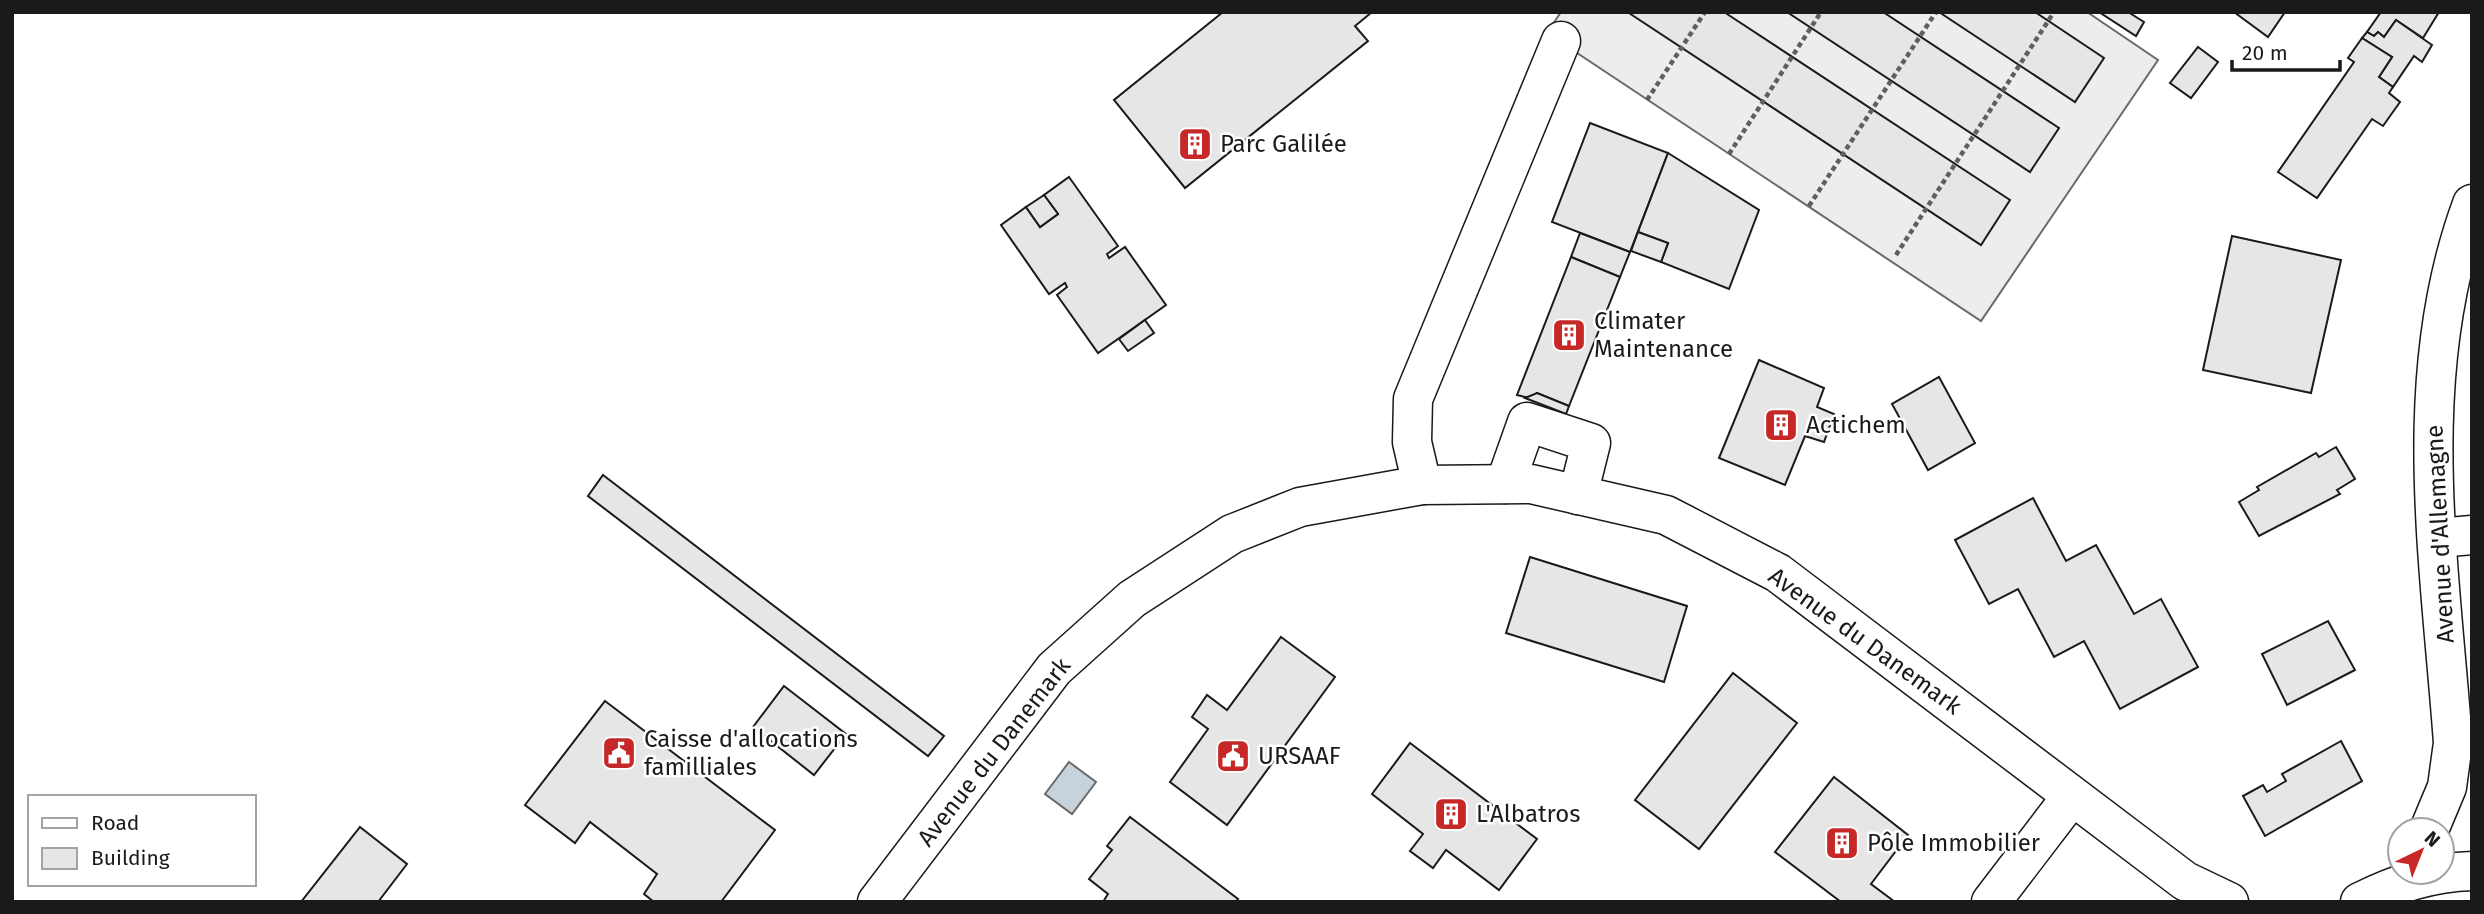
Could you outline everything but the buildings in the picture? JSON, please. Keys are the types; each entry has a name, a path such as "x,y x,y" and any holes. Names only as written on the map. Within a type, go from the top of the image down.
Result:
{"street":[{"path":"1422,485 1412,442 1413,398 1561,41"},
{"name":"Avenue d'Allemagne","path":"2472,204 2458,240 2436,351 2431,453 2455,536 2462,743 2472,800"},
{"path":"1505,484 1527,422 1591,443 1578,495"},
{"name":"Avenue du Danemark","path":"877,902 1054,668 1132,599 1232,534 1300,507 1422,485 1505,484 1531,484 1666,515 1778,573 2072,796 2193,892 2229,902"},
{"name":"Avenue d'Allemagne","path":"2435,816 2462,743"},
{"path":"1991,902 2072,796"},
{"path":"2360,902 2387,886"}],"path":[{"path":"1647,100 1705,12"},
{"path":"1729,154 1821,12"},
{"path":"1809,206 1936,12"},
{"path":"1896,255 2054,12"}],"shaded area":[{"path":"1561,12 2087,12 2158,60 1981,321 1547,33"},
{"path":"1069,762 1096,782 1072,814 1045,794"}],"place":[{"name":"Parc Galilée","path":"1195,144"},
{"name":"Climater Maintenance","path":"1569,335"},
{"name":"Actichem","path":"1781,425"},
{"name":"Caisse d'allocations familliales","path":"619,753"},
{"name":"URSAAF","path":"1233,756"},
{"name":"L'Albatros","path":"1451,814"},
{"name":"Pôle Immobilier","path":"1842,843"}]}
